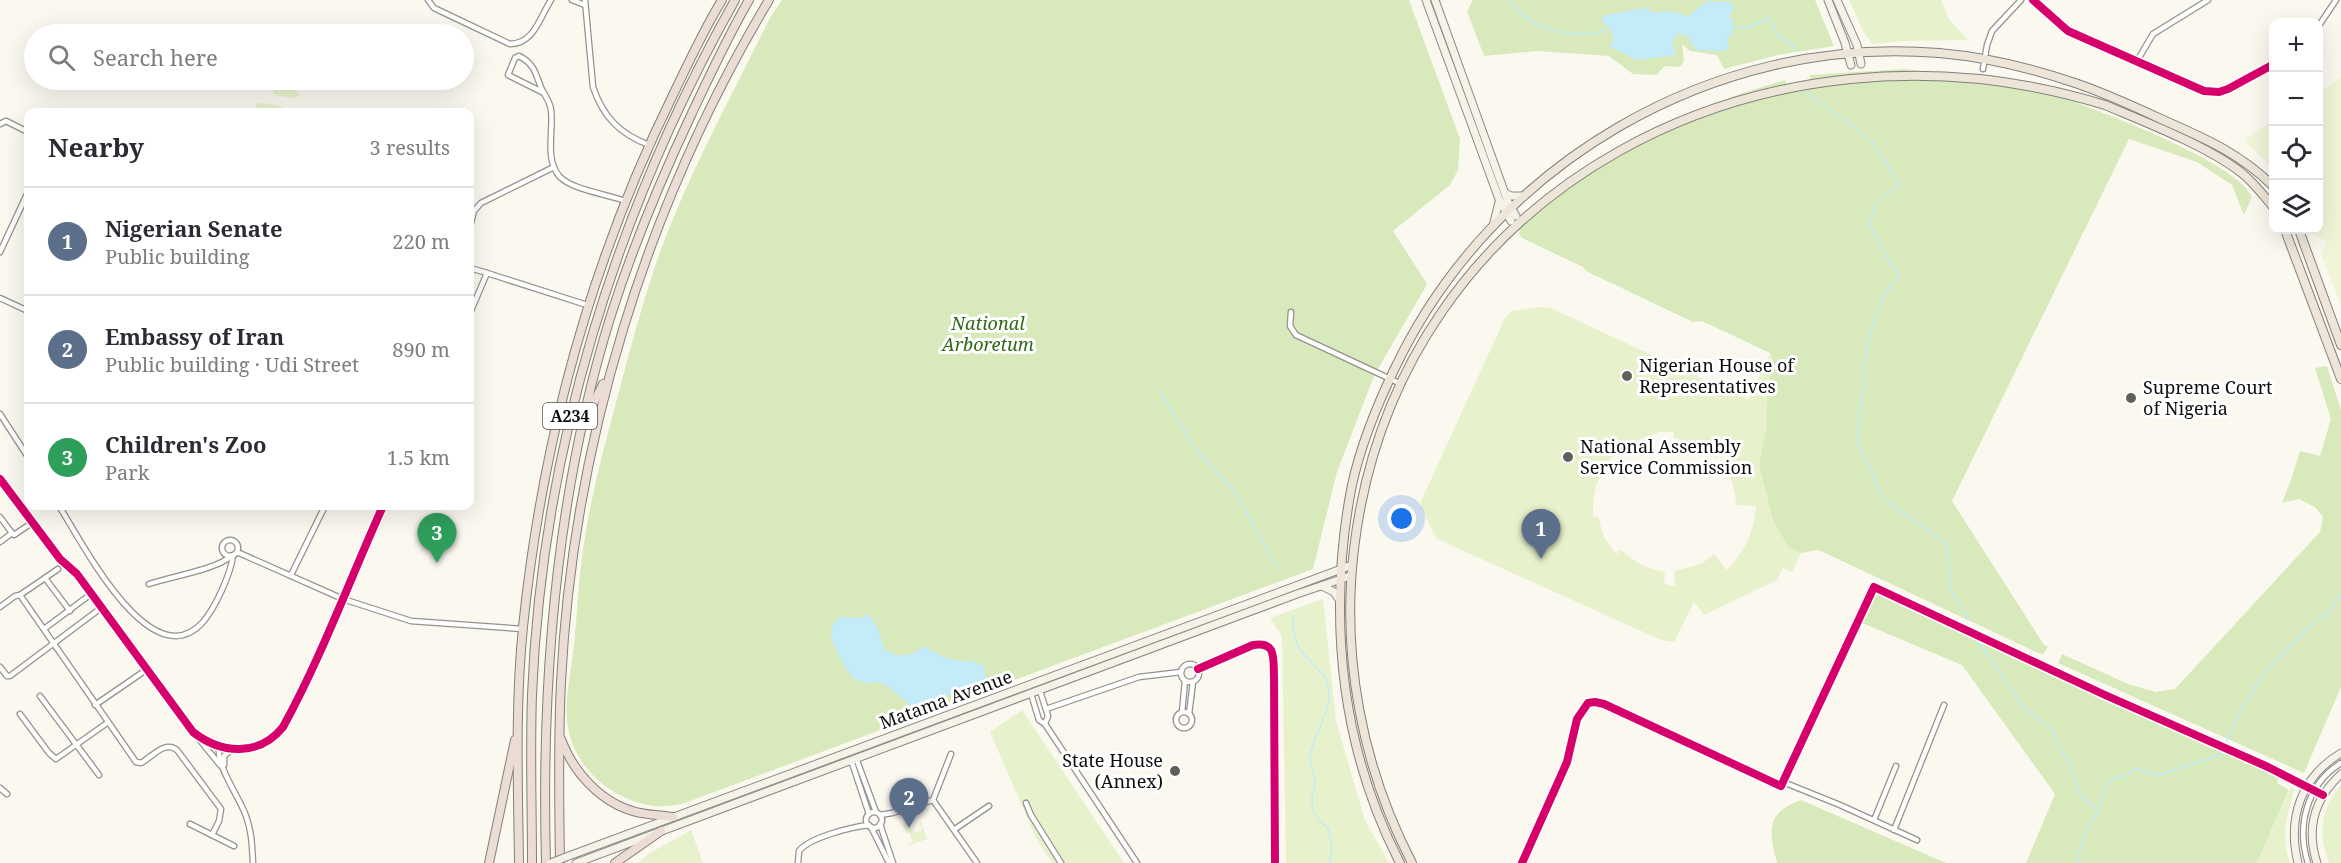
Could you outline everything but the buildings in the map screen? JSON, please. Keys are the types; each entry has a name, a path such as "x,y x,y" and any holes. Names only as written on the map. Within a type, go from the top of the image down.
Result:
{"highway":[{"path":"519,863 519,725 523,629 540,500 552,439 587,305 625,201 696,46 722,0"},
{"name":"A234","path":"532,863 532,694 538,610 555,489 570,413 602,299 637,201 688,88 735,0"},
{"name":"A234","path":"546,863 547,696 554,605 563,533 584,421 611,315 652,202 709,77 750,0"},
{"path":"563,860 561,681 575,546 585,483 611,370 644,266 668,204 717,95 768,0"},
{"path":"570,413 572,363"},
{"path":"584,421 611,370"},
{"path":"489,863 519,725"},
{"path":"560,734 566,751 576,768 602,795 619,806 636,812 673,817"},
{"path":"615,863 661,831"}],"main road":[{"path":"1426,0 1499,199 1514,218"},
{"path":"1435,0 1505,193 1508,209"},
{"path":"1828,0 1851,65"},
{"path":"1838,0 1861,64"},
{"path":"1400,863 1377,811 1352,731 1342,674 1340,579 1353,483 1371,422 1389,379 1417,325 1443,283 1508,209 1590,143 1667,100 1752,70 1848,53 1883,51 1938,53 1986,59 2046,73 2090,88 2222,146 2246,162 2269,183"},
{"path":"1841,66 1871,64"},
{"path":"1979,69 1995,72"},
{"path":"2038,82 2113,109 2219,158 2246,176 2269,202"},
{"path":"1565,174 1604,148"},
{"path":"1412,863 1387,807 1363,728 1350,650 1348,626 1350,576 1363,486 1381,427 1399,383 1441,308 1482,252 1514,218 1551,185"},
{"path":"1505,193 1511,196 1523,196"},
{"path":"1493,226 1499,199"},
{"path":"2287,234 2341,379"},
{"path":"2299,234 2341,345"},
{"name":"Matama Avenue","path":"551,863 1352,565"},
{"name":"Matama Avenue","path":"576,863 1350,576"},
{"path":"1322,586 1334,592 1340,602"},
{"path":"1083,665 1086,673"},
{"path":"2298,863 2295,852 2295,824 2297,809 2306,785 2327,762 2341,753"},
{"path":"2317,863 2312,838 2314,815 2323,795 2341,774"},
{"path":"718,801 721,809"}],"street":[{"path":"428,0 435,8 468,24"},
{"path":"474,27 510,44 518,44 531,36 551,0"},
{"path":"572,0 585,2 592,78 604,113 622,132 649,145"},
{"path":"1979,69 1986,59 1992,31 2020,0"},
{"path":"2033,0 2068,31 2196,88 2212,92 2228,89 2269,67"},
{"path":"2137,61 2153,34 2208,0"},
{"path":"2323,21 2336,0"},
{"path":"542,92 508,75 515,58 519,56 531,63 542,92 549,101 551,154 554,167 562,179 573,186 625,201"},
{"path":"0,124 6,121 24,130"},
{"path":"474,211 482,203 554,167"},
{"path":"0,252 24,201"},
{"path":"474,269 587,305"},
{"path":"474,304 487,273"},
{"path":"0,298 24,309"},
{"path":"1291,312 1290,326 1296,334 1399,383"},
{"path":"0,414 24,451"},
{"path":"0,479 55,553 77,574 146,670 225,771"},
{"path":"62,510 125,606 135,618 157,631 185,635 204,621 216,602 234,554"},
{"path":"291,576 323,510"},
{"path":"193,732 209,743 231,750 255,747 267,742 283,727 343,599 381,510"},
{"path":"0,517 12,533"},
{"path":"0,542 33,522"},
{"path":"234,554 343,599 411,621 523,629"},
{"path":"149,584 214,565 234,554"},
{"path":"0,607 58,569"},
{"path":"45,578 70,611"},
{"path":"1522,863 1567,762 1576,719 1588,704 1595,702 1604,704 1781,786 1874,587 2086,686 2259,763 2323,795"},
{"path":"44,629 91,594"},
{"path":"20,595 136,762 141,763 165,747 172,746 177,750 221,809 219,821 212,835"},
{"path":"0,667 7,676 10,676 101,608"},
{"path":"1198,669 1253,645 1261,644 1272,650 1275,863"},
{"path":"1182,712 1185,681 1181,672 1188,664 1194,665 1198,669 1199,677 1192,682 1185,681"},
{"path":"95,705 146,670"},
{"path":"1046,709 1139,677 1181,672"},
{"path":"1190,714 1182,712 1177,714 1175,719 1177,725 1187,728 1191,724 1192,682"},
{"path":"1041,694 1048,716 1045,723"},
{"path":"40,696 99,775"},
{"path":"1032,697 1039,720 1045,723 1137,863"},
{"path":"1894,830 1944,705"},
{"path":"20,714 53,758 59,758 107,723"},
{"path":"219,747 219,759 246,816 252,838 253,863"},
{"path":"225,771 224,756 231,750"},
{"path":"850,751 878,813 893,863"},
{"path":"933,800 951,754"},
{"path":"854,760 870,826 889,863"},
{"path":"2308,863 2304,825 2306,811 2314,790 2341,763"},
{"path":"1874,819 1896,766"},
{"path":"1783,782 1874,819 1917,840"},
{"path":"0,788 7,794"},
{"path":"858,826 868,816 892,813 933,800"},
{"path":"933,800 955,828 977,863"},
{"path":"1026,803 1061,863"},
{"path":"955,828 990,807"},
{"path":"798,863 799,851 806,844 858,826 876,827 892,813"},
{"path":"190,824 234,846"}],"green space":[{"name":"National Arboretum","path":"782,0 1409,0 1460,139 1458,170 1450,185 1393,231 1427,284 1374,376 1337,472 1313,569 682,804 655,806 642,804 616,793 594,777 578,755 569,731 567,694 585,539 606,439 637,325 660,252 684,192 712,134 770,18"},
{"path":"1473,0 1815,0 1834,46 1778,55 1724,69 1717,55 1690,51 1682,44 1684,61 1680,67 1665,66 1656,75 1633,74 1609,56 1537,51 1484,56 1467,11"},
{"path":"1849,0 1941,0 1949,19 1968,40 1872,44 1862,29"},
{"path":"1904,69 2008,83 2089,107 2156,135 2219,167 2241,183 2252,197 2244,215 2232,185 2197,162 2129,139 1952,501 2044,645 2048,647 2043,654 1823,552 1817,550 1801,553 1789,548 1773,520 1759,464 1766,429 1767,394 1773,360 1770,353 1702,321 1693,322 1586,271 1583,267 1522,238 1519,234 1520,228 1550,201 1611,156 1676,120 1710,105 1785,80 1789,93 1811,88 1810,75"},
{"path":"2341,77 2341,305 2321,254 2327,241 2312,234 2323,234 2323,89"},
{"path":"273,90 296,90 300,95 292,98 273,94"},
{"path":"262,103 284,108 256,108 256,104"},
{"path":"2269,124 2269,164 2246,143 2247,138"},
{"path":"1540,307 1551,308 1748,400 1770,353 1773,360 1767,394 1766,429 1759,464 1789,548 1801,553 1792,572 1783,568 1777,580 1704,615 1694,602 1674,642 1661,640 1437,539 1422,510 1421,501 1505,318 1512,311","holes":["1660,432 1673,432 1674,438 1698,444 1717,458 1727,448 1735,455 1723,464 1729,474 1736,505 1756,506 1748,541 1727,570 1714,554 1701,564 1674,571 1675,586 1664,584 1665,572 1652,569 1621,550 1616,554 1604,537 1598,517 1593,517 1597,483 1613,456 1630,441 1631,443"]},
{"path":"2327,366 2341,410 2341,687 2304,773 2058,663 2062,654 2128,684 2156,692 2175,689 2320,532 2323,517 2315,507 2299,499 2282,503 2300,451 2320,456 2331,419 2315,368"},
{"path":"1877,594 2279,777 2277,783 2289,790 2257,863 2026,863 2055,794 1962,665 1862,623"},
{"path":"1323,599 1336,721 1365,820 1389,863 1286,863 1282,636 1270,618"},
{"path":"1022,710 1124,863 1052,863 1035,836 990,732"},
{"path":"2341,785 2341,863 2329,863 2323,842 2323,822 2329,803"},
{"path":"2291,787 2295,789 2287,817 2285,835 2290,863 2257,863"},
{"path":"1801,800 1946,863 1777,863 1772,841 1772,824 1781,811"},
{"path":"921,822 927,839 905,847 913,842 911,834 906,832 903,824 906,823 906,827 911,827 914,833 922,830 919,824"},
{"path":"691,830 703,863 638,863 650,853"}],"water":[{"path":"1707,1 1730,2 1734,7 1729,16 1734,23 1732,34 1727,39 1729,46 1725,51 1696,50 1687,36 1678,33 1672,43 1676,55 1636,60 1609,46 1614,41 1611,28 1603,23 1602,16 1649,7 1651,13 1670,11 1689,16"},
{"path":"869,614 879,631 884,649 898,656 914,653 924,646 946,658 984,666 984,673 989,681 914,708 886,685 877,682 869,684 853,679 831,639 832,625 840,617 860,618"}],"waterway":[{"path":"1509,0 1529,20 1556,31 1585,34 1613,28"},
{"path":"1731,27 1747,28 1769,18 1777,36 1793,45 1795,51"},
{"path":"1806,92 1872,141 1900,184 1876,203 1869,223 1883,251 1899,275 1883,297 1868,338 1857,442 1884,499 1947,544 1950,588 1970,621"},
{"path":"1160,392 1198,452 1235,492 1278,569"},
{"path":"2076,863 2088,825 2098,812 2105,788 2113,778 2125,776 2135,768 2158,775 2220,755 2240,711 2265,672 2317,619 2329,613 2341,594"},
{"path":"1293,615 1294,635 1298,646 1321,672 1328,684 1329,700 1310,760 1315,784 1312,797 1313,807 1318,818 1328,828 1332,847 1330,863"},
{"path":"1978,641 2024,708 2052,729 2062,752 2071,764 2079,793 2097,811"}],"cycle path":[{"path":"2033,0 2068,31 2204,91 2219,92 2228,89 2269,67"},
{"path":"0,479 60,559 77,574 193,732 216,745 227,748 251,748 263,744 283,727 323,645 381,510"},
{"path":"1522,863 1567,762 1577,719 1588,703 1604,704 1781,786 1874,587 2105,695 2268,767 2323,795"},
{"path":"1198,669 1253,645 1266,646 1272,653 1275,863"}],"place":[{"name":"Nigerian House of Representatives","path":"1627,376"},
{"name":"Supreme Court of Nigeria","path":"2131,398"},
{"name":"National Assembly Service Commission","path":"1568,457"},
{"name":"Nigerian Senate","path":"1541,559"},
{"name":"Children's Zoo","path":"437,563"},
{"name":"State House (Annex)","path":"1175,771"},
{"name":"Embassy of Iran","path":"909,828"}]}
